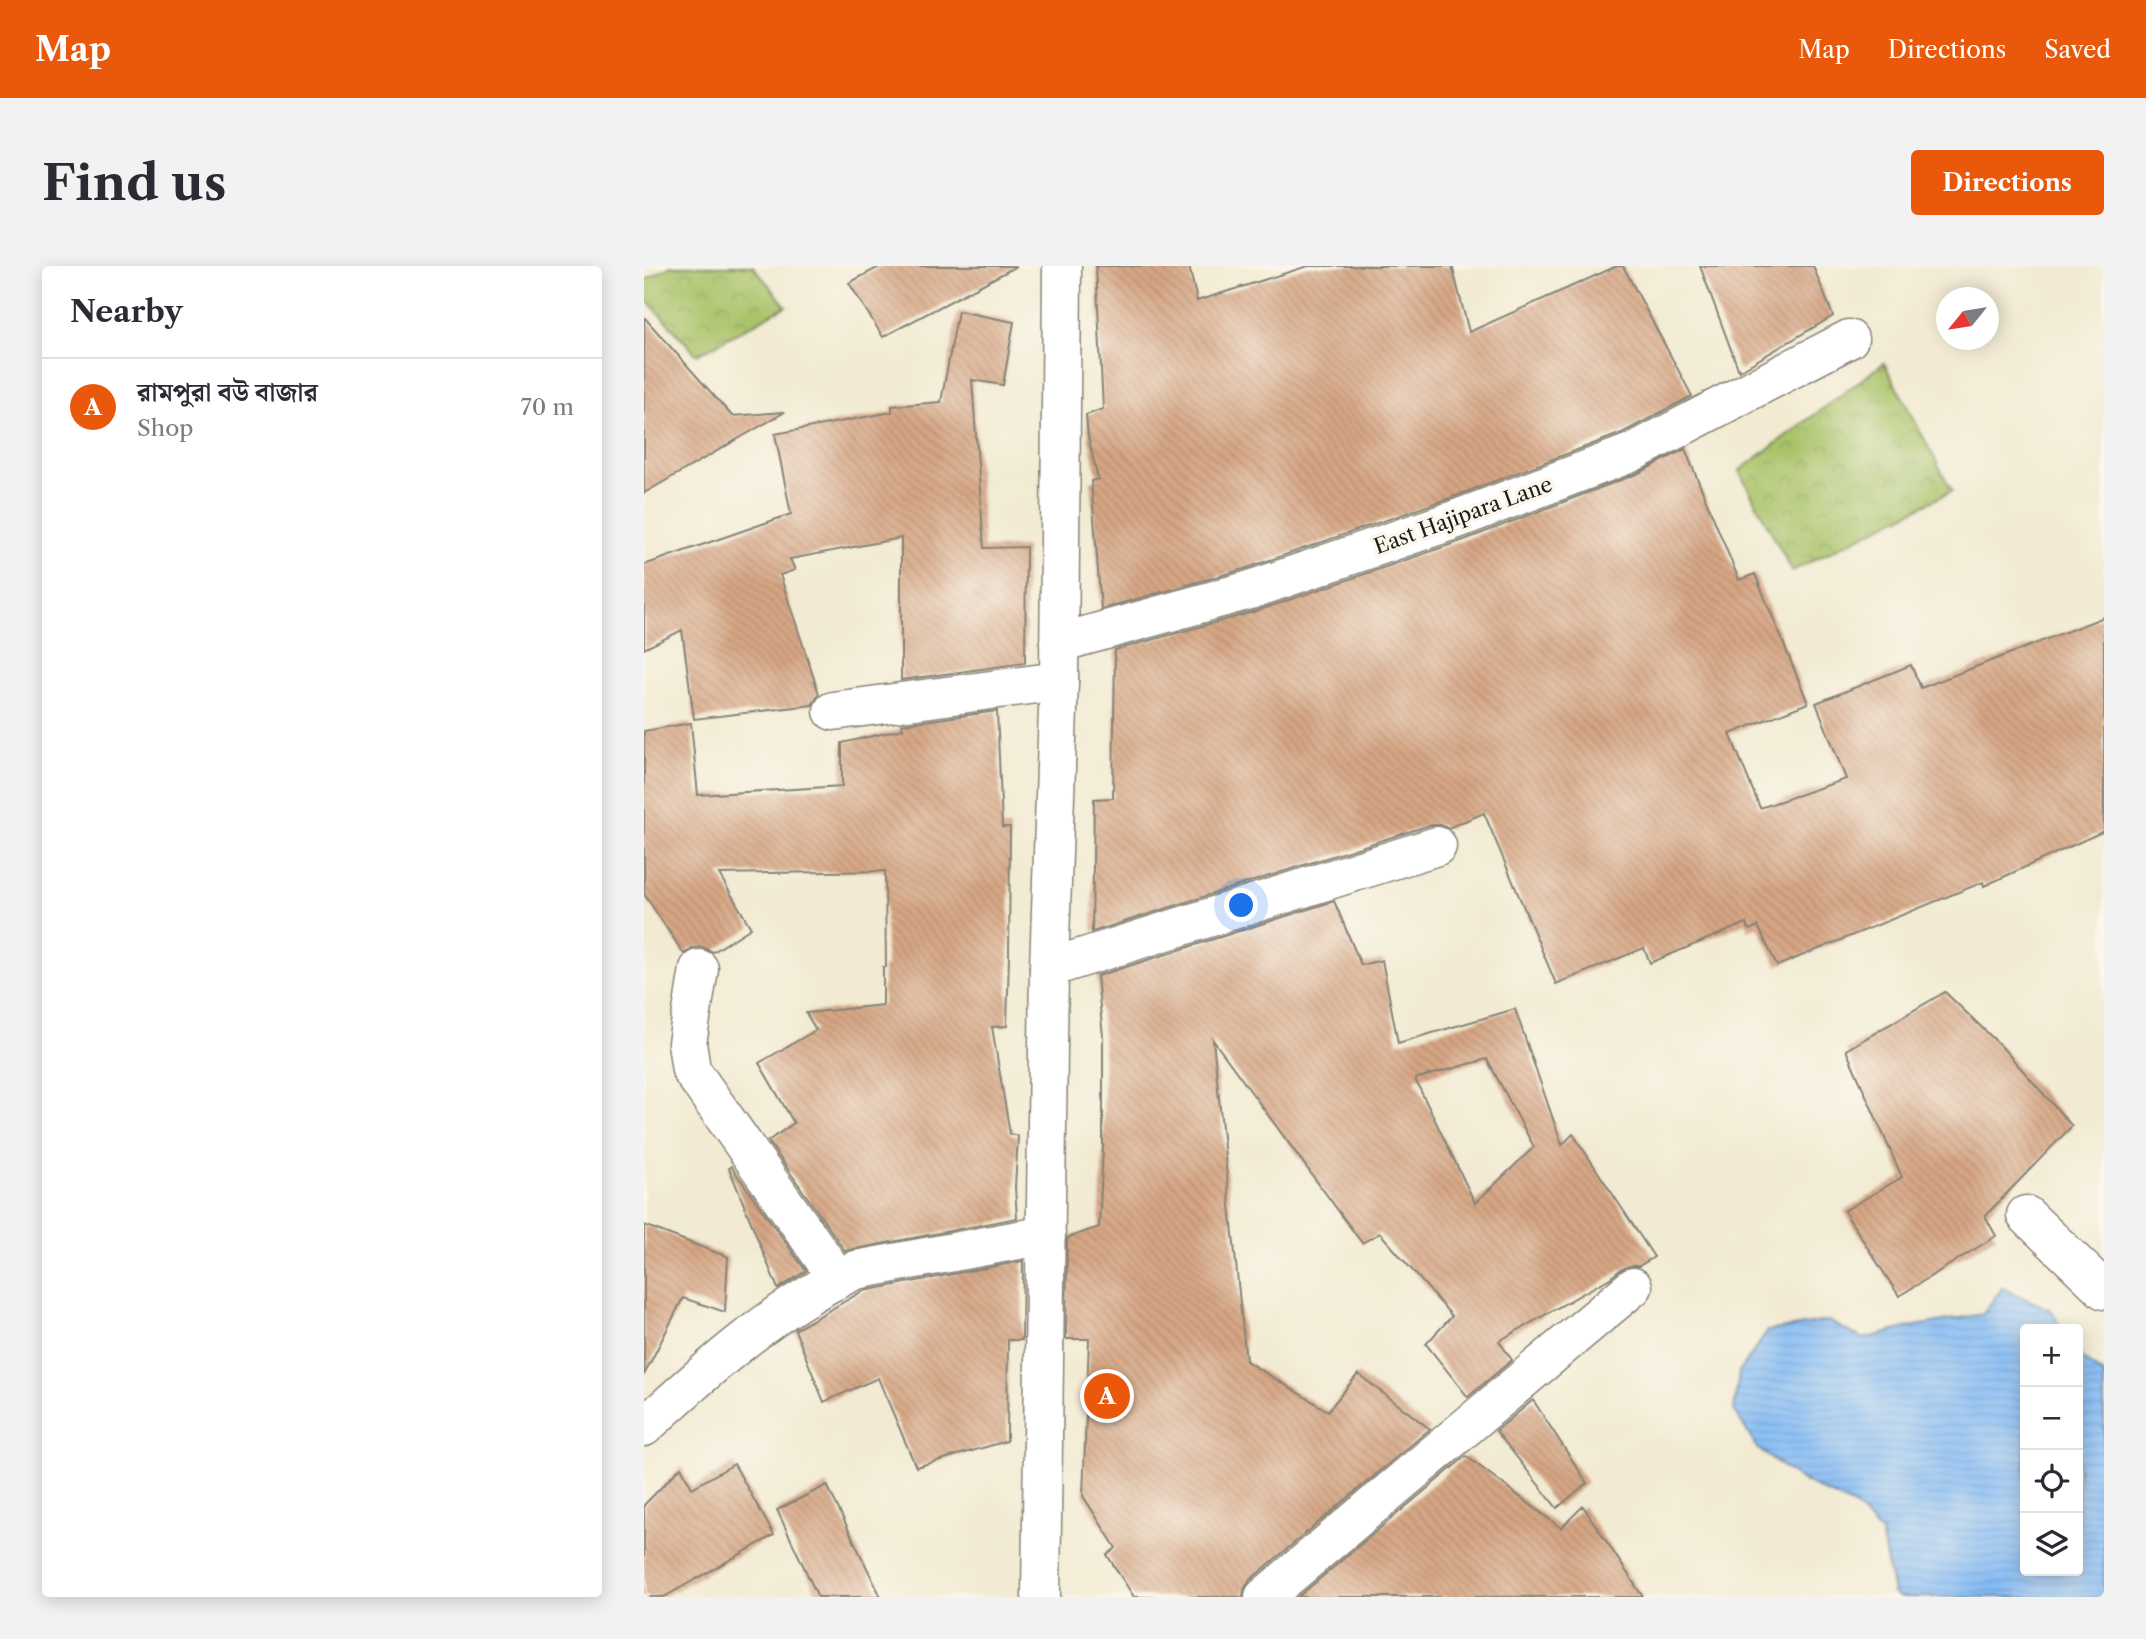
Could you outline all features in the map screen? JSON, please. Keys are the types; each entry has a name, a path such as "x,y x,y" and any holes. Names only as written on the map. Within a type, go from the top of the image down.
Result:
{"street":[{"path":"1041,1597 1049,968 1059,681 1062,266"},
{"name":"East Hajipara Lane","path":"1059,643 1250,590 1457,519 1631,453 1849,339"},
{"path":"833,710 1059,681"},
{"path":"1049,968 1437,846"},
{"path":"699,969 687,1043 691,1070 838,1279"},
{"path":"2026,1215 2104,1290"},
{"path":"644,1427 696,1380 784,1311 856,1270 1046,1236"},
{"path":"1265,1597 1633,1287"}],"green space":[{"path":"671,266 753,266 786,306 697,355 644,297 644,281"},
{"path":"1884,363 1952,491 1792,571 1739,471"}],"water":[{"path":"2002,1288 2051,1310 2059,1324 2020,1324 2020,1576 2083,1576 2083,1359 2104,1375 2104,1597 1899,1597 1893,1593 1881,1533 1856,1507 1801,1480 1757,1448 1734,1410 1739,1372 1768,1331 1828,1321 1863,1339 1910,1327 1983,1314"}],"building":[{"path":"881,266 1017,266 883,337 849,283"},
{"path":"1096,266 1189,266 1197,301 1308,266 1452,266 1469,332 1617,266 1623,266 1692,396 1622,433 1450,498 1244,569 1101,609 1091,481 1098,479 1086,415 1103,409"},
{"path":"1700,266 1813,266 1833,316 1739,371"},
{"path":"958,311 1014,322 1003,385 972,380 984,548 1026,547 1025,663 901,680 901,538 790,559 795,570 780,575 819,694 812,705 694,719 682,630 644,649 644,565 791,514 775,434 892,412 892,406 941,402"},
{"path":"644,317 732,416 785,412 644,493"},
{"path":"1685,449 1739,580 1755,574 1808,703 1730,734 1760,808 1846,779 1816,703 1911,665 1921,688 2104,617 2104,831 1984,886 1983,882 1777,966 1758,926 1749,930 1746,923 1650,963 1644,948 1556,984 1484,813 1448,828 1430,825 1092,932 1094,799 1113,798 1115,650 1257,611 1464,540 1639,473"},
{"path":"997,711 1002,827 1010,827 1009,956 1007,1026 992,1027 1010,1134 1018,1136 1015,1187 1017,1218 845,1251 768,1141 794,1123 759,1063 816,1030 806,1013 883,1005 883,967 886,967 885,871 719,874 751,928 713,952 702,947 692,948 684,954 644,894 644,731 691,723 698,795 842,786 842,743 903,729 902,724"},
{"path":"1334,901 1361,965 1382,960 1398,1043 1515,1009 1562,1145 1573,1134 1654,1257 1639,1266 1620,1270 1499,1341 1512,1360 1468,1397 1426,1344 1452,1316 1380,1233 1362,1243 1213,1040 1246,1361 1328,1411 1358,1374 1430,1429 1250,1580 1244,1589 1243,1597 1134,1597 1107,1555 1116,1548 1083,1496 1089,1339 1066,1339 1067,1238 1099,1227 1103,1147 1103,1037 1097,976","holes":["1487,1059 1534,1147 1475,1203 1415,1079"]},
{"path":"1945,992 2001,1046 2072,1126 1985,1216 1996,1236 1899,1296 1844,1211 1902,1177 1846,1050"},
{"path":"731,1166 806,1271 778,1289 729,1168"},
{"path":"644,1225 728,1257 725,1312 683,1298 644,1375"},
{"path":"1023,1261 1022,1340 1008,1340 1007,1441 916,1467 878,1378 824,1402 795,1330 863,1291"},
{"path":"1533,1400 1587,1483 1557,1508 1496,1431"},
{"path":"1466,1456 1561,1528 1583,1506 1643,1597 1298,1597"},
{"path":"734,1464 774,1535 664,1597 644,1597 644,1505 681,1467 692,1488"},
{"path":"827,1485 881,1597 818,1597 777,1510"}],"place":[{"name":"রামপুরা বউ বাজার","path":"1107,1396"}]}
